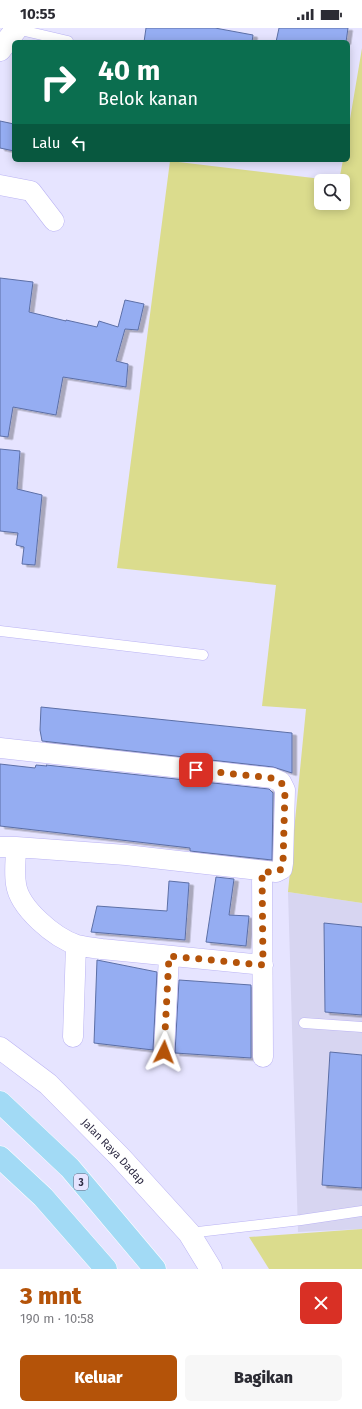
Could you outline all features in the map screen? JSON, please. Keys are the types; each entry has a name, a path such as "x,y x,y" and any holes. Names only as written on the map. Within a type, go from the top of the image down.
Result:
{"highway":[{"name":"3","path":"0,1102 70,1168 155,1269"},
{"path":"0,1156 43,1196 106,1269"}],"main road":[{"path":"0,50 16,28"},
{"name":"Jalan Raya Dadap","path":"0,1048 48,1084 120,1157 189,1233 211,1269"}],"street":[{"path":"0,185 31,191 54,221"},
{"path":"0,748 272,778 281,782 285,790 283,863 282,869 276,872 262,872 126,855 8,847 16,884 21,899 35,918 50,930 76,945 263,965"},
{"path":"262,872 263,1057"},
{"path":"73,1037 76,945"},
{"path":"164,1052 169,956"}],"lane":[{"path":"16,28 64,40"},
{"path":"0,631 203,655"},
{"path":"304,1023 362,1027"},
{"path":"189,1233 301,1220 362,1211"}],"shaded area":[{"path":"288,892 362,903 362,1229 298,1232"}],"green space":[{"path":"362,48 362,903 288,892 306,709 262,706 276,585 117,568 170,162 314,178 314,210 350,210 350,174 340,174 343,162 350,162 350,119"},
{"path":"362,1229 362,1269 269,1269 249,1237"}],"building":[{"path":"146,28 215,28 253,35 252,40 144,40"},
{"path":"279,28 348,28 346,40 276,40"},
{"path":"0,121 12,124 12,151 0,148"},
{"path":"0,278 33,282 29,312 97,327 99,321 118,327 125,300 144,304 138,330 125,329 116,361 128,364 126,387 63,377 56,415 13,407 8,437 0,436"},
{"path":"0,449 20,451 17,489 42,495 35,565 22,564 24,547 16,545 18,533 0,531"},
{"path":"41,707 292,733 292,773 273,767 42,741 40,730"},
{"path":"0,764 35,768 36,765 47,766 46,765 269,789 273,793 272,860 190,851 190,848 0,826"},
{"path":"216,877 234,879 229,915 249,916 246,946 206,942"},
{"path":"169,881 189,883 185,940 91,932 97,906 167,911"},
{"path":"324,923 362,927 362,1015 325,1012"},
{"path":"97,960 157,972 153,1050 94,1043"},
{"path":"179,980 251,985 251,1058 175,1053"},
{"path":"330,1052 362,1055 362,1188 322,1185"}],"route":[{"path":"164,1052 169,956 263,965 262,872 276,872 282,869 283,863 285,790 281,782 272,778 196,770"}]}
